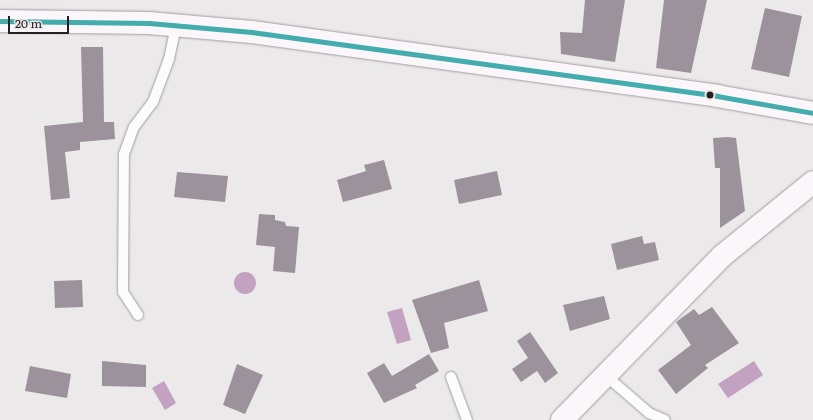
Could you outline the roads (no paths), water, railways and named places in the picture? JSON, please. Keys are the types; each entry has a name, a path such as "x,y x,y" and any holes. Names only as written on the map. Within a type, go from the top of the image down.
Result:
{"main road":[{"path":"0,21 176,25 252,32 693,92 813,113"},
{"path":"562,420 604,374 722,256 813,182"}],"lane":[{"path":"138,315 123,292 124,154 134,128 153,102 169,59 176,25"},
{"path":"604,374 649,413 665,420"},
{"path":"451,377 467,420"}]}
